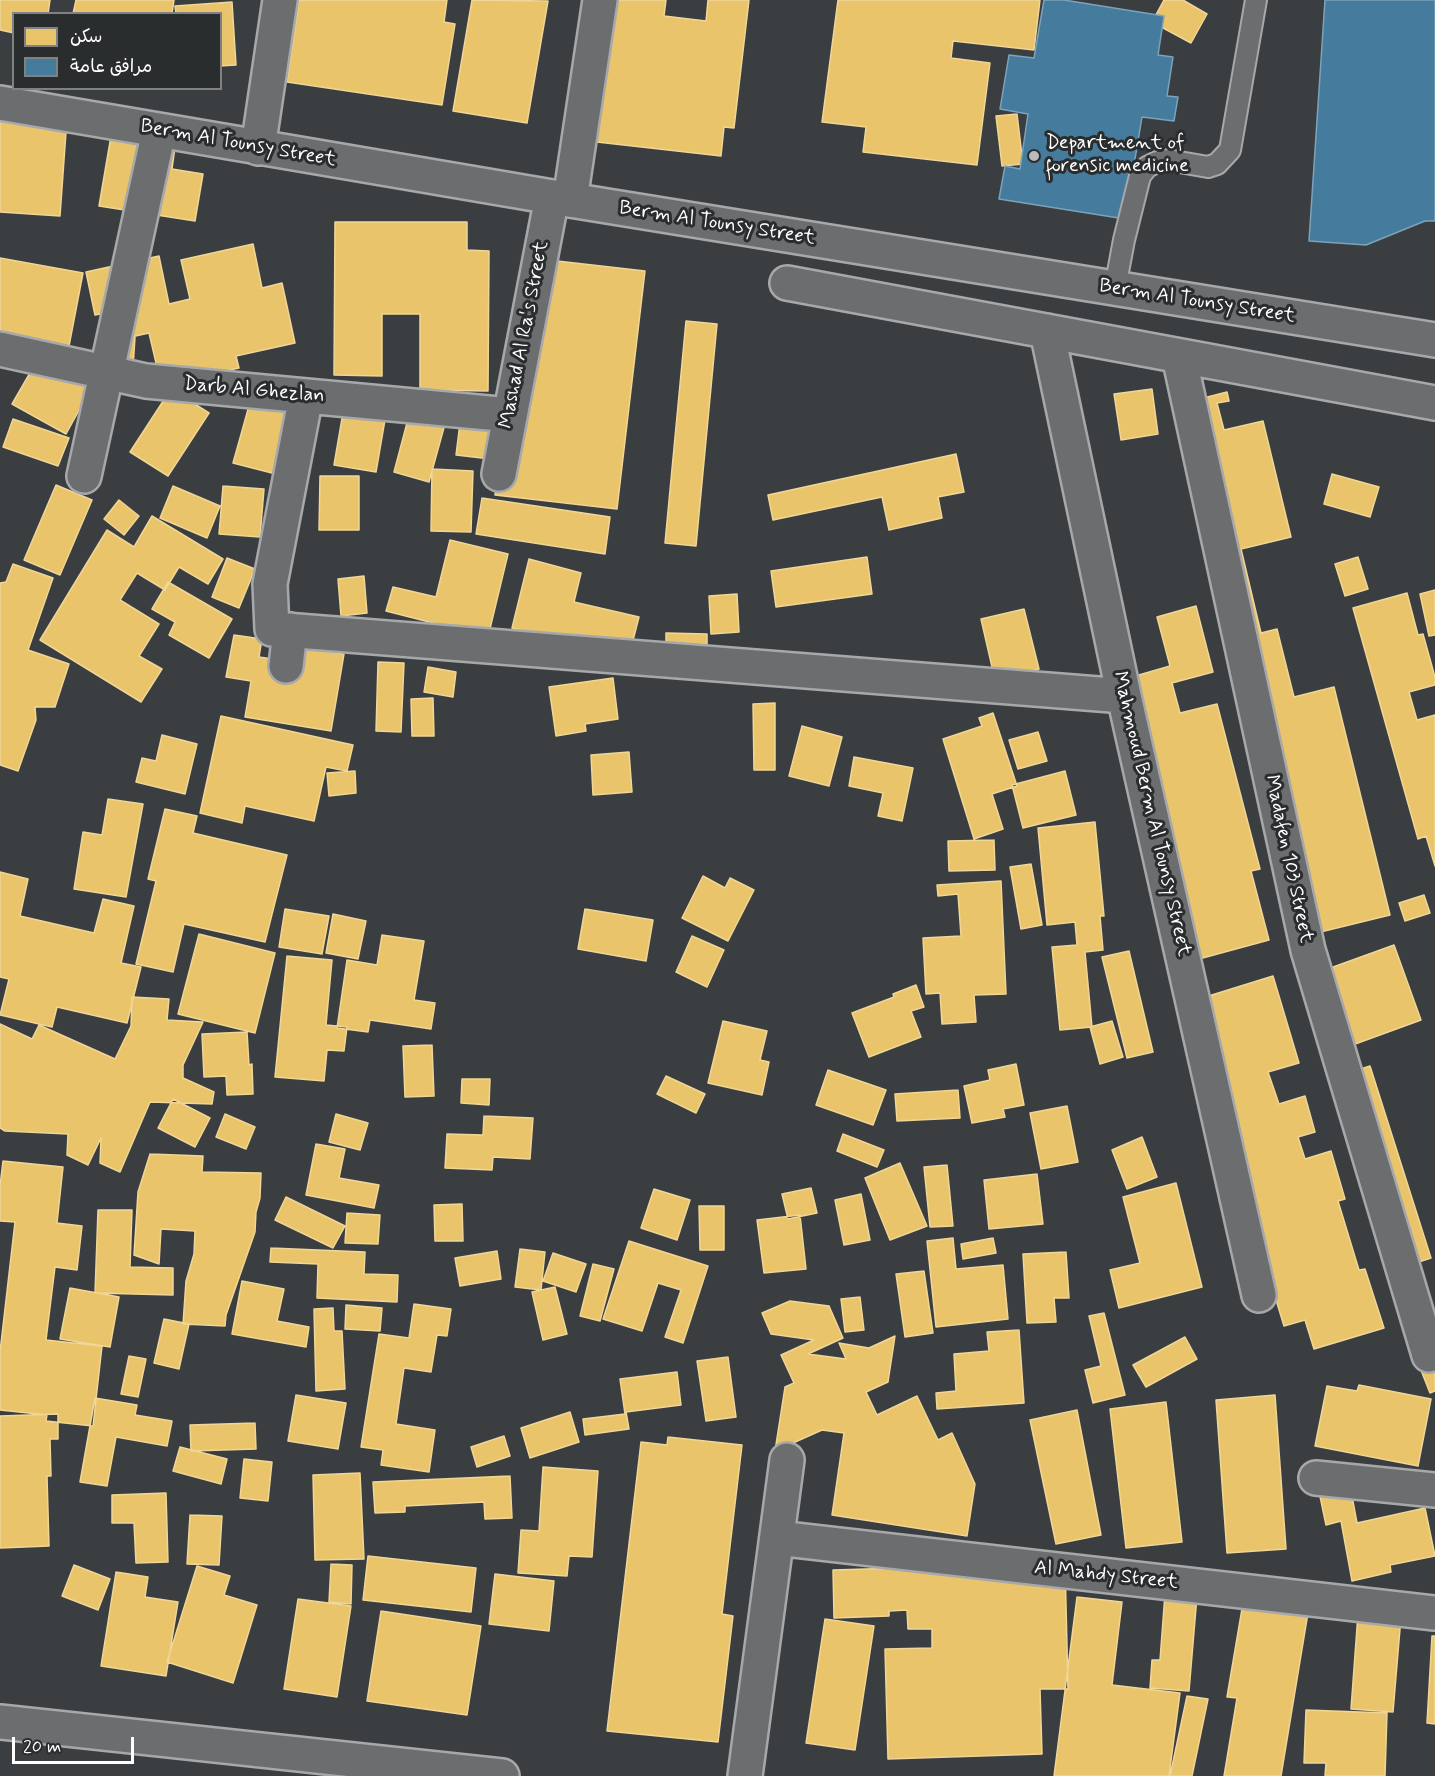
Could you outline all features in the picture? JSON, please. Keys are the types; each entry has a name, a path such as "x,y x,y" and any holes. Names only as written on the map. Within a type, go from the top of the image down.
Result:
{"street":[{"path":"258,148 280,0"},
{"name":"Mashad Al Ra's Street","path":"499,474 510,415 561,199 600,0"},
{"name":"Berm Al Tounsy Street","path":"0,103 561,199 1435,340"},
{"path":"84,476 159,131"},
{"path":"787,283 1435,403"},
{"name":"Mahmoud Berm Al Tounsy Street","path":"1047,331 1124,696 1259,1295"},
{"name":"Darb Al Ghezlan","path":"0,349 146,381 510,415"},
{"name":"Madafen 103 Street","path":"1179,356 1308,950 1429,1355"},
{"path":"306,396 270,584 272,629 1124,696"},
{"path":"286,666 290,630"},
{"path":"745,1776 787,1460"},
{"path":"1316,1478 1435,1490"},
{"name":"Al Mahdy Street","path":"777,1538 1435,1613"},
{"path":"0,1722 502,1776"}],"lane":[{"path":"1115,288 1140,176 1147,167 1168,160 1208,167 1217,164 1230,150 1256,0"}],"building: سكن":[{"path":"0,0 50,0 48,12 12,12 12,33 0,30"},
{"path":"76,0 174,0 172,12 73,12"},
{"path":"299,0 447,0 444,22 455,24 442,105 287,82"},
{"path":"472,0 548,1 527,123 453,111"},
{"path":"604,0 666,0 664,16 706,21 708,0 749,0 734,128 724,127 721,156 588,141"},
{"path":"838,0 1040,0 1034,50 953,41 951,58 990,63 977,165 863,152 866,127 822,122"},
{"path":"1164,0 1183,0 1207,14 1191,43 1152,22"},
{"path":"232,2 236,65 222,66 222,12 176,12 175,6"},
{"path":"0,113 67,118 60,216 0,212"},
{"path":"1017,114 1023,164 1002,166 996,116"},
{"path":"111,136 175,147 172,169 203,174 195,221 99,206"},
{"path":"335,222 467,222 467,250 489,251 488,391 420,390 420,314 382,314 382,376 334,375"},
{"path":"253,244 262,288 282,283 295,343 236,356 239,368 161,384 149,333 122,339 116,311 95,315 86,272 159,256 169,304 190,299 181,260"},
{"path":"0,258 83,273 69,346 0,333"},
{"path":"531,258 645,271 617,509 495,495 499,460 456,455 462,407 512,413"},
{"path":"686,321 717,324 696,546 665,543"},
{"path":"111,336 135,337 133,368 109,366"},
{"path":"41,354 94,383 66,434 12,404"},
{"path":"254,388 322,407 303,481 233,463"},
{"path":"171,389 209,413 168,476 130,452"},
{"path":"1152,389 1158,434 1121,440 1114,394"},
{"path":"1227,392 1229,401 1217,403 1224,430 1263,421 1291,537 1241,549 1261,633 1277,629 1294,697 1334,687 1390,915 1300,937 1198,525 1210,523 1180,404"},
{"path":"345,401 387,408 376,472 334,465"},
{"path":"412,404 448,413 429,482 394,472"},
{"path":"13,419 69,438 58,466 3,447"},
{"path":"956,454 964,492 938,497 942,518 889,530 882,497 773,520 768,495"},
{"path":"432,469 473,471 471,532 431,531"},
{"path":"1332,474 1379,487 1370,517 1324,504"},
{"path":"320,476 359,476 359,530 319,530"},
{"path":"56,485 92,500 60,575 24,560"},
{"path":"173,486 220,506 207,538 160,518"},
{"path":"223,486 264,489 260,537 219,534"},
{"path":"482,498 610,517 605,554 476,534"},
{"path":"119,500 139,516 124,535 104,519"},
{"path":"152,516 223,559 208,584 179,567 165,590 137,573 120,600 159,624 139,656 162,669 141,702 40,640 107,530 134,547"},
{"path":"450,540 508,554 488,637 386,611 393,587 436,597"},
{"path":"867,557 872,594 776,607 771,571"},
{"path":"1358,557 1368,589 1345,596 1335,564"},
{"path":"227,558 255,569 239,608 212,597"},
{"path":"529,559 581,573 574,602 639,617 629,656 512,628"},
{"path":"13,564 53,578 28,650 69,664 55,707 35,707 36,720 18,771 0,765 0,583 6,582"},
{"path":"364,576 367,613 341,616 338,579"},
{"path":"168,582 232,619 209,658 169,635 175,622 152,609"},
{"path":"1435,590 1435,635 1429,636 1420,594"},
{"path":"1407,593 1418,635 1423,634 1435,677 1435,685 1409,692 1417,720 1435,715 1435,866 1426,836 1418,839 1353,608"},
{"path":"737,594 739,632 711,634 709,596"},
{"path":"1196,606 1213,672 1172,683 1180,713 1217,704 1260,869 1251,871 1269,940 1199,959 1125,679 1170,666 1157,617"},
{"path":"1024,609 1039,669 995,680 981,619"},
{"path":"666,633 707,634 707,653 666,653"},
{"path":"234,635 262,639 259,657 294,662 297,647 344,654 331,731 245,717 251,681 226,677"},
{"path":"378,662 404,663 401,732 376,731"},
{"path":"428,667 456,672 453,697 424,692"},
{"path":"613,678 618,719 585,724 586,731 556,736 549,687"},
{"path":"433,698 434,736 412,736 411,699"},
{"path":"775,703 775,770 754,770 753,704"},
{"path":"993,713 1017,786 992,794 1003,829 974,839 943,739 982,726 979,718"},
{"path":"221,716 353,745 347,771 326,767 314,821 245,806 242,823 200,813"},
{"path":"802,726 842,737 829,786 789,776"},
{"path":"1038,732 1047,761 1018,769 1009,740"},
{"path":"162,735 197,744 185,794 136,782 142,758 156,761"},
{"path":"629,752 632,792 593,795 591,755"},
{"path":"854,757 913,768 902,821 878,816 883,793 849,786"},
{"path":"355,771 356,793 329,796 327,773"},
{"path":"1065,771 1076,815 1023,828 1012,785"},
{"path":"108,799 143,804 126,897 74,889 83,832 102,835"},
{"path":"165,809 197,816 193,833 287,855 265,942 184,924 173,972 136,964 156,881 148,879"},
{"path":"1095,822 1104,916 1100,916 1103,950 1085,952 1092,1027 1060,1030 1052,947 1077,945 1075,922 1047,925 1038,828"},
{"path":"994,840 995,870 949,871 948,841"},
{"path":"1031,864 1042,925 1021,929 1010,867"},
{"path":"0,872 28,879 20,916 94,933 103,899 134,906 121,963 141,967 127,1023 57,1007 52,1027 0,1015 9,979 0,977"},
{"path":"703,876 725,888 730,878 754,890 728,941 682,918"},
{"path":"1001,881 1006,994 974,995 976,1022 942,1024 940,993 926,994 923,938 961,936 958,894 938,896 937,885"},
{"path":"1424,895 1430,913 1405,921 1399,903"},
{"path":"285,909 329,916 322,954 279,947"},
{"path":"585,909 653,920 646,961 578,949"},
{"path":"333,914 366,921 358,959 326,953"},
{"path":"199,934 275,953 255,1033 178,1014"},
{"path":"382,935 424,941 414,1000 435,1003 431,1029 370,1020 368,1032 337,1028 347,960 377,965"},
{"path":"692,936 724,950 707,987 676,972"},
{"path":"1394,945 1421,1020 1347,1047 1300,979"},
{"path":"1129,951 1153,1052 1127,1058 1102,957"},
{"path":"287,956 332,960 326,1025 347,1027 344,1051 327,1050 324,1081 275,1077"},
{"path":"1273,976 1299,1063 1268,1072 1279,1104 1305,1096 1315,1132 1298,1137 1305,1159 1331,1151 1345,1199 1338,1201 1359,1270 1365,1269 1384,1328 1314,1349 1305,1320 1284,1326 1186,1003"},
{"path":"916,985 924,1007 911,1011 921,1037 869,1057 852,1013 894,997 893,994"},
{"path":"132,997 169,999 167,1020 203,1022 183,1065 183,1078 214,1092 212,1104 150,1102 120,1172 100,1163 101,1138 88,1165 67,1155 68,1134 5,1131 0,1128 0,1024 32,1039 39,1025 115,1059 131,1026"},
{"path":"723,1021 767,1031 760,1060 769,1062 762,1095 708,1083"},
{"path":"1112,1021 1123,1057 1100,1064 1090,1027"},
{"path":"247,1032 249,1065 252,1064 253,1094 227,1095 226,1076 204,1077 202,1034"},
{"path":"432,1045 434,1096 405,1097 403,1046"},
{"path":"1016,1064 1024,1105 1003,1109 1005,1117 972,1123 964,1086 990,1080 988,1070"},
{"path":"1370,1066 1431,1258 1391,1271 1330,1079"},
{"path":"828,1070 886,1090 873,1125 816,1105"},
{"path":"666,1076 705,1094 696,1113 657,1094"},
{"path":"462,1079 490,1079 489,1105 461,1103"},
{"path":"958,1090 960,1118 897,1121 895,1094"},
{"path":"173,1099 210,1118 195,1147 158,1128"},
{"path":"1067,1106 1078,1162 1041,1169 1030,1113"},
{"path":"225,1114 255,1127 246,1149 216,1137"},
{"path":"336,1114 368,1123 360,1150 329,1142"},
{"path":"484,1116 533,1118 530,1159 493,1157 492,1170 445,1168 447,1134 483,1135"},
{"path":"843,1134 884,1150 877,1167 837,1151"},
{"path":"1142,1137 1157,1177 1127,1189 1112,1150"},
{"path":"316,1144 345,1149 339,1178 379,1185 374,1208 306,1195"},
{"path":"150,1154 203,1156 202,1172 261,1173 255,1232 226,1315 225,1326 183,1324 186,1281 194,1254 195,1231 161,1229 159,1264 134,1255 138,1192"},
{"path":"3,1161 63,1167 57,1223 82,1226 77,1270 55,1267 46,1340 102,1346 93,1426 46,1421 47,1415 0,1410 0,1352 15,1222 0,1221"},
{"path":"900,1163 927,1226 890,1240 865,1178"},
{"path":"947,1165 953,1226 930,1227 924,1167"},
{"path":"1037,1174 1043,1224 989,1229 984,1180"},
{"path":"1176,1183 1202,1287 1119,1308 1110,1270 1140,1263 1123,1197"},
{"path":"811,1188 817,1213 788,1219 782,1194"},
{"path":"654,1189 690,1200 677,1240 641,1228"},
{"path":"861,1194 870,1240 844,1245 835,1200"},
{"path":"286,1197 345,1226 333,1248 275,1220"},
{"path":"462,1204 463,1241 435,1241 434,1205"},
{"path":"699,1206 724,1206 724,1250 700,1250"},
{"path":"98,1210 132,1210 130,1267 173,1268 173,1295 95,1293"},
{"path":"347,1213 380,1215 378,1244 345,1243"},
{"path":"800,1215 806,1269 764,1273 757,1220"},
{"path":"953,1238 956,1269 1003,1265 1008,1319 936,1327 927,1241"},
{"path":"993,1238 996,1253 963,1259 961,1244"},
{"path":"629,1241 708,1266 683,1343 665,1337 681,1290 658,1283 642,1331 603,1319"},
{"path":"271,1248 365,1252 364,1274 398,1275 397,1302 317,1298 318,1264 270,1262"},
{"path":"520,1249 545,1252 541,1290 515,1287"},
{"path":"497,1251 501,1279 460,1286 455,1258"},
{"path":"1066,1252 1069,1298 1054,1298 1056,1322 1027,1323 1023,1254"},
{"path":"553,1253 586,1264 576,1292 543,1281"},
{"path":"593,1264 614,1269 600,1321 580,1316"},
{"path":"924,1271 933,1333 905,1337 896,1274"},
{"path":"242,1281 284,1289 277,1321 309,1327 306,1347 232,1334"},
{"path":"555,1287 567,1334 543,1340 532,1292"},
{"path":"70,1288 119,1297 110,1347 60,1339"},
{"path":"860,1297 864,1330 845,1332 841,1299"},
{"path":"790,1301 829,1306 843,1338 808,1354 846,1359 839,1343 869,1348 895,1336 888,1382 866,1392 877,1415 917,1396 938,1440 952,1433 975,1484 967,1536 832,1515 844,1433 822,1430 775,1451 785,1387 794,1383 781,1355 814,1340 771,1334 762,1313"},
{"path":"414,1304 451,1309 447,1336 437,1335 431,1372 404,1368 396,1424 435,1430 429,1472 381,1465 383,1450 361,1447 379,1334 409,1338"},
{"path":"346,1305 382,1308 380,1331 345,1329"},
{"path":"333,1308 334,1331 342,1331 345,1389 316,1391 314,1309"},
{"path":"1104,1313 1125,1395 1093,1403 1085,1370 1101,1366 1089,1316"},
{"path":"164,1319 189,1324 179,1369 154,1363"},
{"path":"1019,1330 1024,1403 937,1409 936,1393 956,1391 954,1354 989,1351 987,1332"},
{"path":"1185,1337 1197,1359 1146,1387 1133,1365"},
{"path":"1435,1342 1435,1391 1430,1393 1413,1350"},
{"path":"129,1356 146,1359 138,1397 121,1394"},
{"path":"728,1357 736,1417 706,1421 697,1361"},
{"path":"677,1372 681,1405 626,1412 629,1429 585,1435 583,1419 625,1414 620,1379"},
{"path":"1359,1385 1431,1399 1418,1466 1315,1446 1327,1386 1357,1391"},
{"path":"296,1395 346,1403 338,1449 288,1441"},
{"path":"1275,1395 1286,1549 1227,1553 1216,1400"},
{"path":"95,1398 137,1405 135,1415 172,1421 167,1446 116,1437 107,1486 80,1482"},
{"path":"1166,1402 1182,1542 1126,1548 1110,1409"},
{"path":"1077,1410 1101,1535 1056,1544 1030,1420"},
{"path":"570,1412 579,1442 530,1458 521,1428"},
{"path":"58,1414 58,1439 50,1439 51,1476 47,1476 49,1546 0,1548 0,1416"},
{"path":"255,1423 256,1449 191,1451 190,1425"},
{"path":"504,1436 510,1456 477,1467 471,1447"},
{"path":"668,1437 742,1445 722,1614 733,1616 718,1742 607,1731 641,1442 667,1445"},
{"path":"180,1447 227,1459 221,1484 173,1471"},
{"path":"244,1459 272,1462 268,1501 240,1498"},
{"path":"543,1467 598,1471 592,1557 569,1556 567,1576 518,1573 521,1530 539,1531"},
{"path":"360,1473 364,1559 315,1560 313,1475"},
{"path":"1348,1475 1357,1523 1425,1508 1435,1556 1390,1565 1391,1572 1352,1581 1341,1521 1326,1525 1317,1482"},
{"path":"510,1476 512,1518 485,1519 484,1502 405,1506 405,1512 375,1513 373,1482"},
{"path":"166,1493 168,1562 136,1563 134,1523 112,1523 112,1495"},
{"path":"190,1515 222,1516 219,1565 187,1564"},
{"path":"368,1556 476,1568 471,1612 363,1600"},
{"path":"1065,1563 1068,1689 1040,1689 1042,1754 888,1759 885,1649 932,1648 932,1629 908,1629 907,1610 889,1611 889,1616 834,1618 833,1570"},
{"path":"331,1564 352,1565 351,1604 329,1602"},
{"path":"74,1565 110,1579 98,1610 62,1596"},
{"path":"197,1566 230,1576 224,1595 257,1605 233,1683 167,1662"},
{"path":"116,1572 148,1577 145,1597 178,1602 166,1676 101,1666"},
{"path":"495,1574 554,1581 549,1631 489,1624"},
{"path":"1165,1594 1197,1596 1189,1691 1150,1688 1152,1660 1160,1660"},
{"path":"1077,1597 1122,1602 1112,1685 1180,1693 1169,1776 1054,1776"},
{"path":"298,1599 351,1606 337,1697 284,1689"},
{"path":"1243,1603 1308,1613 1281,1776 1224,1776 1237,1698 1227,1697"},
{"path":"381,1611 481,1626 467,1715 367,1701"},
{"path":"1358,1614 1401,1617 1393,1712 1351,1709"},
{"path":"825,1619 874,1626 855,1750 806,1743"},
{"path":"1432,1636 1435,1636 1435,1724 1427,1723"},
{"path":"1187,1696 1208,1699 1192,1776 1170,1776"},
{"path":"1306,1710 1387,1713 1385,1776 1325,1776 1326,1763 1304,1763"}],"building: مرافق عامة":[{"path":"1044,0 1064,0 1164,16 1158,55 1173,57 1167,96 1178,97 1174,121 1142,117 1125,219 999,199 1005,166 1020,169 1028,114 1000,109 1009,55 1034,58"},
{"path":"1325,0 1435,0 1435,221 1425,221 1366,245 1309,241"}],"place":[{"name":"Department of forensic medicine","path":"1034,156"}]}
